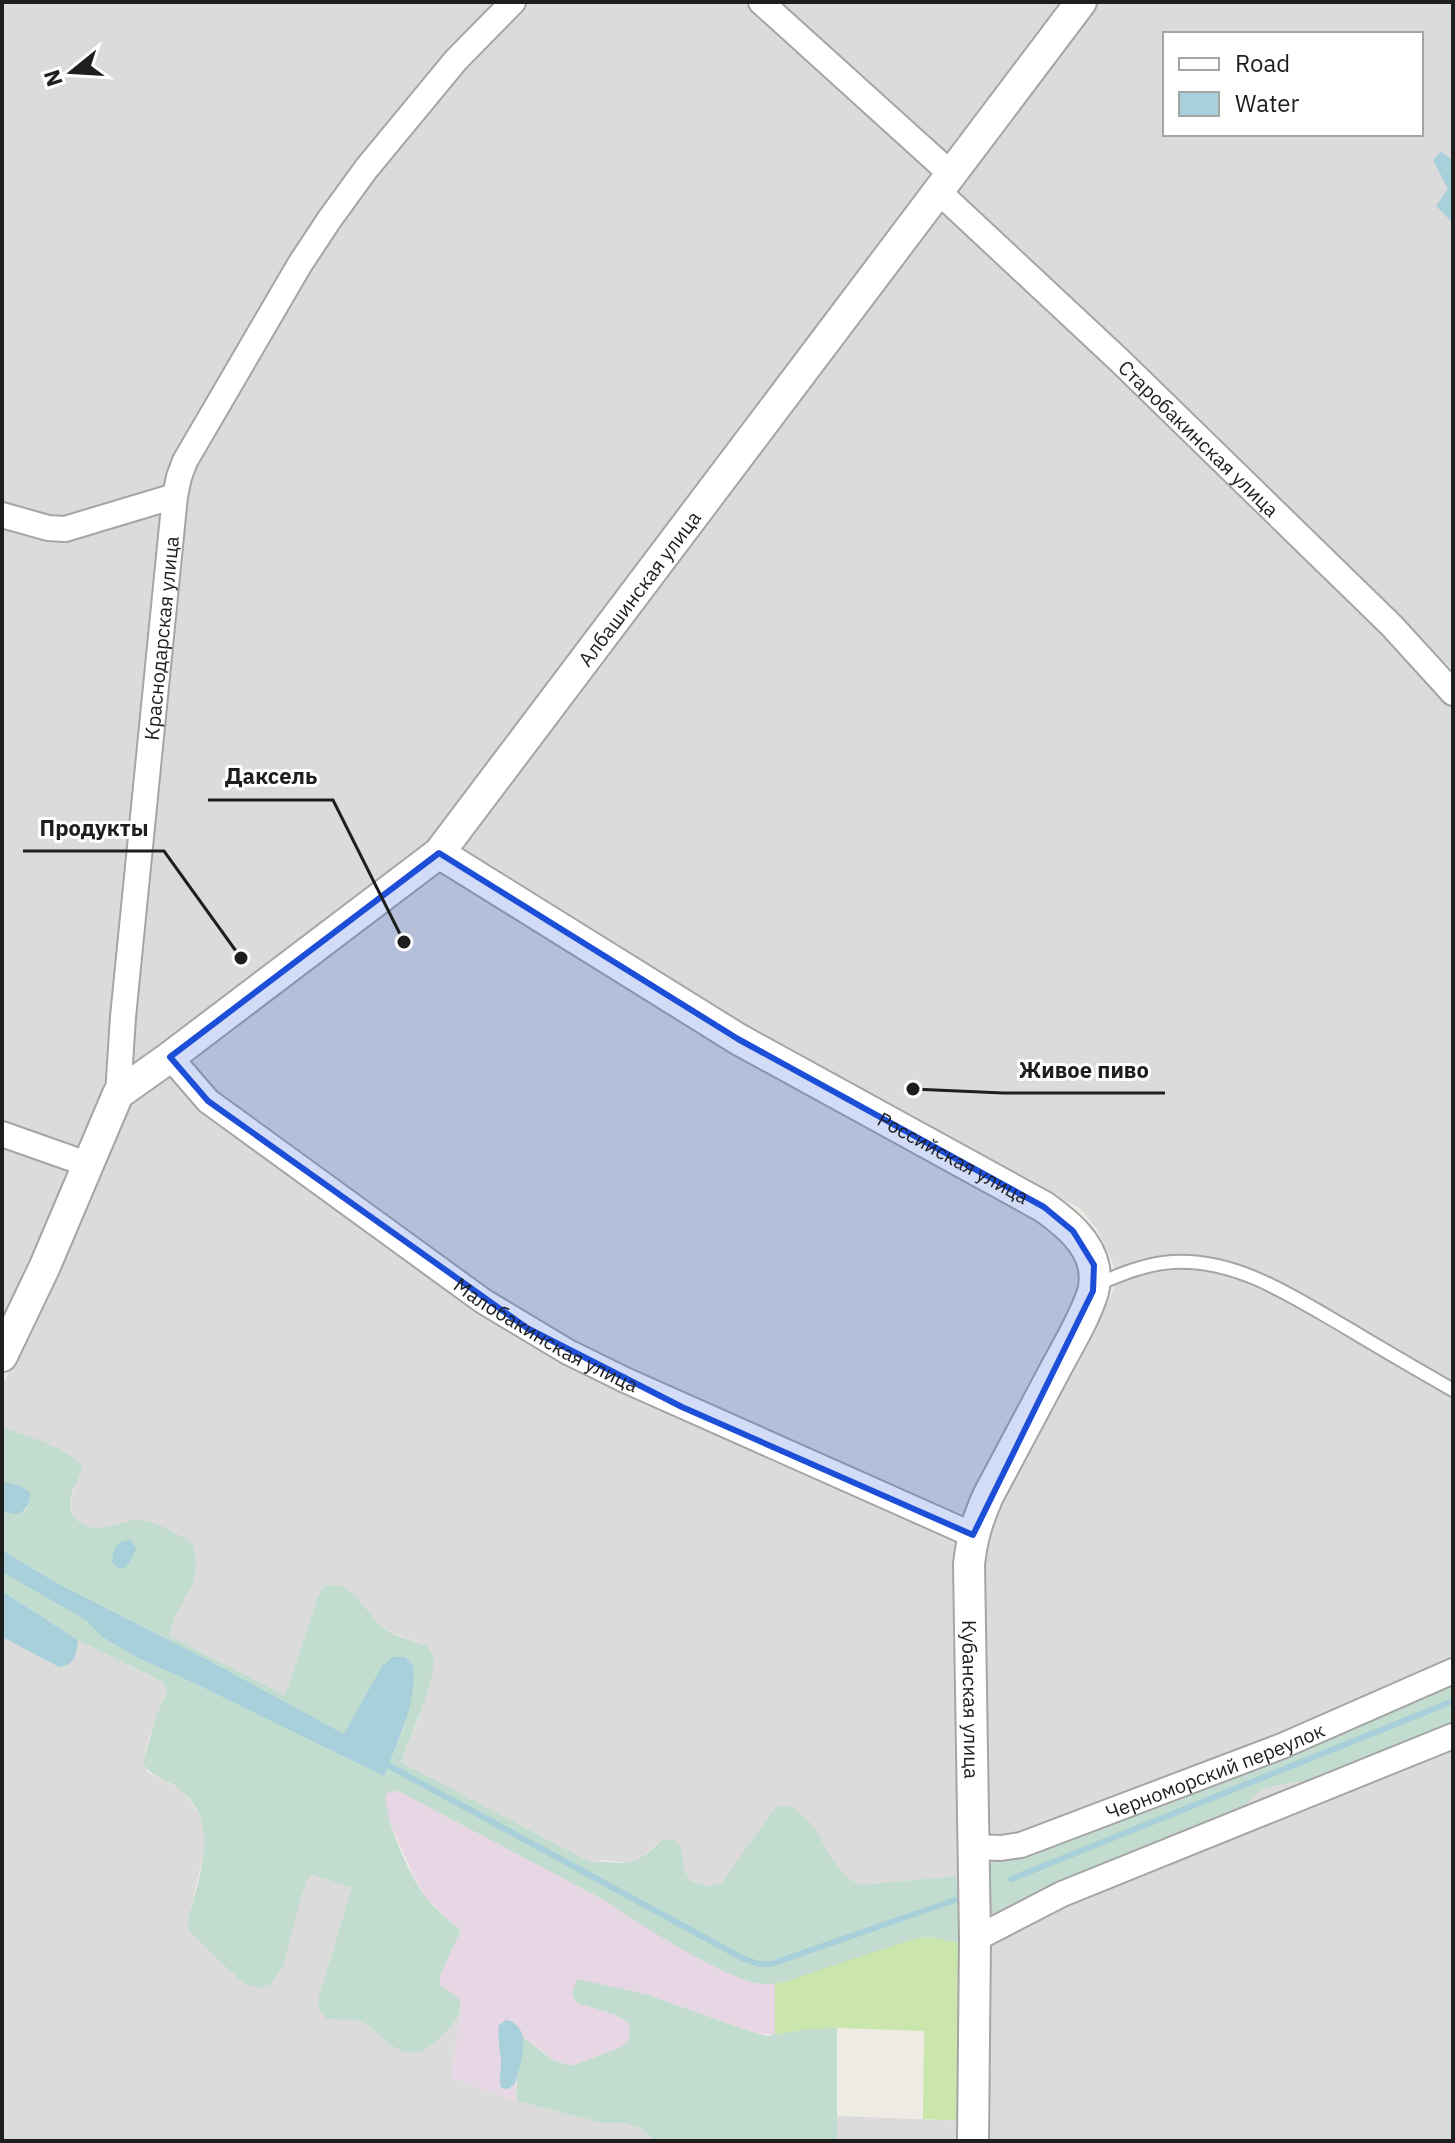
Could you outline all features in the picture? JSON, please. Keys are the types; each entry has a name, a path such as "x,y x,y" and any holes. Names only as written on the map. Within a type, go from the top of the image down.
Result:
{"street":[{"name":"Краснодарская улица","path":"2,1356 45,1266 118,1094 175,496 185,461 329,220 366,169 456,60 513,2"},
{"name":"Старобакинская улица","path":"761,2 1119,360 1370,604 1453,693"},
{"name":"Албашинская улица","path":"118,1094 439,853 1081,2"},
{"path":"2,515 48,528 65,529 175,496"},
{"name":"Российская улица","path":"439,853 738,1039 1044,1207 1063,1220 1082,1242 1094,1265 1094,1286"},
{"name":"Малобакинская улица","path":"170,1057 208,1101 483,1301 527,1328 568,1352 668,1400 973,1535"},
{"path":"2,1134 87,1164"},
{"name":"Кубанская улица","path":"973,2141 975,1939 969,1564 973,1535 988,1496 1078,1327 1094,1286"},
{"name":"Черноморский переулок","path":"973,1847 1021,1845 1282,1746 1453,1671"},
{"path":"975,1939 1062,1894 1453,1736"}],"lane":[{"path":"1094,1286 1123,1273 1173,1262 1206,1264 1241,1272 1290,1295 1453,1390"}],"highlighted area":[{"path":"439,853 738,1039 1044,1207 1073,1231 1094,1265 1093,1291 973,1535 682,1407 527,1328 208,1101 170,1057"}],"shaded area":[{"path":"2,2 1071,2 424,849 111,1093 2,1333"},
{"path":"1098,2 1453,2 1453,2141 984,2141 980,1593 986,1547 992,1525 1110,1298 1115,1285 1115,1270 1098,1231 1081,1209 756,1035 458,849"},
{"path":"443,865 1033,1214 1058,1233 1080,1261 1082,1285 972,1505 965,1875 861,1885 837,1869 813,1828 803,1815 788,1805 722,1883 710,1886 691,1881 684,1869 681,1848 663,1839 642,1857 628,1863 590,1862 401,1762 429,1681 427,1646 388,1631 362,1603 323,1587 285,1695 170,1636 170,1626 179,1607 114,1526 82,1526 73,1518 70,1503 75,1486 67,1453 2,1427 2,1387 128,1103"},
{"path":"2,1637 59,1667 77,1652 78,1640 163,1682 167,1692 145,1750 147,1772 183,1791 204,1825 205,1848 187,1924 301,1898 309,1874 352,1888 319,1995 363,2021 383,2039 453,2025 461,2009 451,2078 517,2101 602,2123 624,2123 642,2129 654,2141 2,2141"},
{"path":"400,1792 604,1900 634,1920 760,1984 775,1983 775,2035 755,2033 645,1994 577,1980 577,2003 616,2015 629,2023 628,2042 571,2066 551,2059 534,2044 515,2084 517,2101 451,2078 461,2009 459,1999 440,1985 440,1976 461,1930 425,1896 414,1877 388,1818 386,1793"},
{"path":"837,2116 966,2121 966,2141 837,2141"}],"green space":[{"path":"2,1427 69,1454 83,1468 70,1504 77,1521 101,1528 134,1520 144,1521 167,1529 194,1546 194,1579 170,1636 285,1695 318,1596 323,1587 334,1585 351,1592 386,1630 427,1646 433,1657 431,1679 401,1762 590,1862 635,1861 663,1839 675,1840 681,1848 684,1869 691,1881 710,1886 722,1883 771,1813 778,1806 788,1805 804,1816 842,1872 861,1885 965,1875 967,1944 929,1937 917,1938 786,1981 763,1984 747,1980 705,1962 604,1900 400,1792 392,1791 386,1794 389,1817 412,1874 428,1900 461,1930 440,1976 440,1985 460,1999 459,2013 453,2024 431,2046 409,2053 393,2046 360,2021 327,2019 319,2009 319,1995 352,1888 310,1874 283,1966 271,1984 258,1988 244,1984 190,1932 187,1924 203,1855 204,1838 195,1806 183,1792 156,1776 143,1762 157,1713 167,1692 163,1682 78,1640 2,1591 2,1572 87,1620 102,1637 138,1658 384,1775 403,1731 411,1699 382,1666 345,1735 210,1661 57,1583 2,1550 2,1511 8,1514 26,1510 30,1492 19,1485 2,1484"},
{"path":"1453,1680 1453,1729 1338,1775 1262,1790 1237,1817 985,1921 984,1857"},
{"path":"929,1937 967,1944 966,2121 923,2119 924,2031 837,2028 775,2035 775,1983 917,1938"},
{"path":"577,1979 645,1994 768,2036 837,2028 837,2141 654,2141 642,2129 624,2123 602,2123 517,2101 523,2037 551,2059 571,2066 628,2042 629,2023 616,2015 577,2003 572,1995"}],"water":[{"path":"1441,151 1453,161 1453,223 1436,206 1448,189 1433,160"},
{"path":"6,1482 30,1492 26,1508 19,1513 2,1511 2,1484"},
{"path":"131,1540 136,1549 130,1562 123,1569 118,1568 112,1562 115,1549 118,1544"},
{"path":"2,1550 57,1583 344,1734 382,1666 393,1657 405,1657 413,1665 412,1694 405,1722 384,1776 138,1658 102,1637 86,1620 2,1572"},
{"path":"2,1591 78,1640 71,1662 59,1667 2,1637"},
{"path":"506,2020 515,2024 523,2038 515,2084 508,2089 501,2088 500,2084 498,2034 499,2025"}],"waterway":[{"path":"1011,1879 1453,1701"},
{"path":"384,1763 744,1959 759,1964 771,1964 955,1900"}],"place":[{"name":"Даксель","path":"404,942"},
{"name":"Продукты","path":"241,958"},
{"name":"Живое пиво","path":"913,1089"}]}
